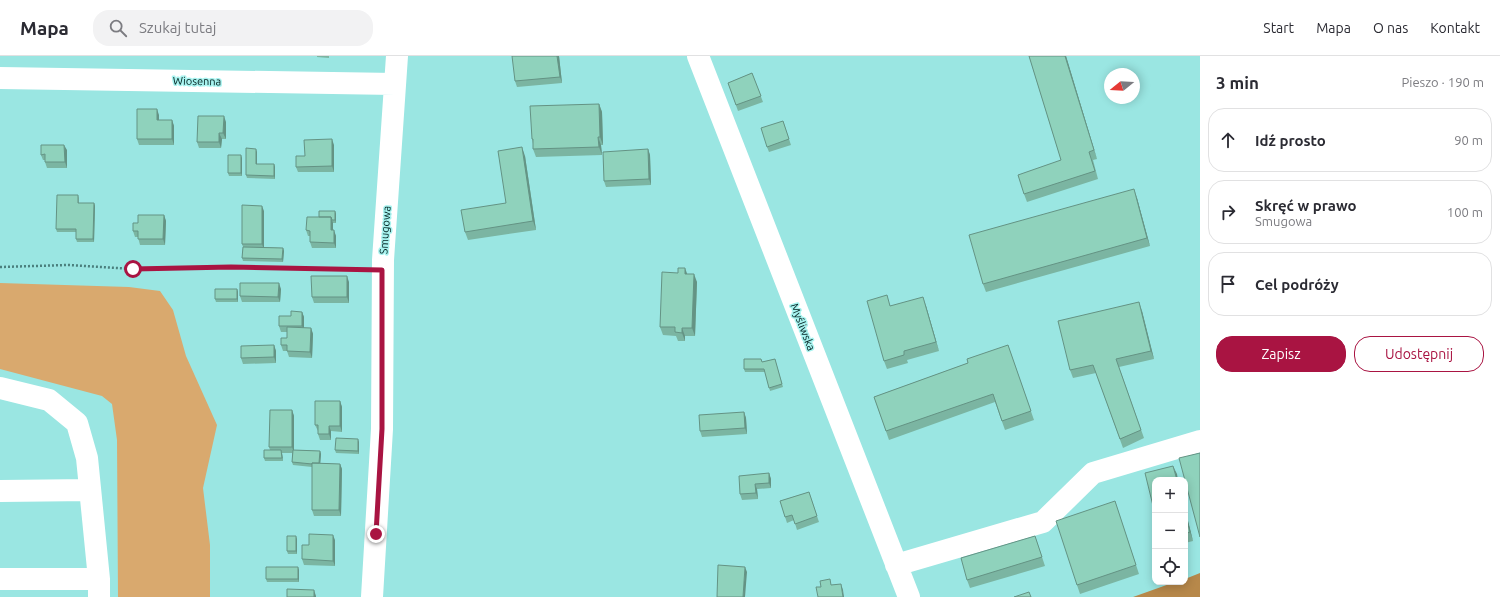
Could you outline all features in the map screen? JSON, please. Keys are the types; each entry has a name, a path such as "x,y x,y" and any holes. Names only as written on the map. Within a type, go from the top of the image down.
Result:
{"street":[{"name":"Smugowa","path":"372,597 382,429 382,270 398,56"},
{"name":"Myśliwska","path":"698,56 909,597"},
{"name":"Wiosenna","path":"0,78 395,84"},
{"path":"0,388 49,400 77,423 87,458 99,588 0,579"},
{"path":"896,565 1043,522 1093,473 1200,441"},
{"path":"0,491 90,490"}],"path":[{"path":"0,267 68,265 133,269 231,267 382,270"}],"shaded area":[{"path":"0,283 129,287 160,291 173,310 186,356 217,425 203,488 210,545 210,597 118,597 117,440 112,404 102,396 0,369"},
{"path":"1200,573 1200,597 1133,597 1167,585 1188,585 1188,578"}],"building":[{"path":"512,56 557,56 560,77 515,81"},
{"path":"1029,56 1065,56 1094,150 1089,152 1095,171 1024,194 1018,175 1061,160"},
{"path":"752,73 761,96 736,105 728,83"},
{"path":"599,104 599,147 533,149 530,106"},
{"path":"137,109 157,109 157,120 172,120 172,139 137,139"},
{"path":"198,116 224,116 223,133 219,133 219,142 197,142"},
{"path":"783,121 789,139 767,147 761,128"},
{"path":"332,139 332,166 296,167 296,156 305,156 304,140"},
{"path":"41,145 64,145 65,162 45,162 45,154 41,155"},
{"path":"522,147 533,221 465,232 461,210 506,203 498,151"},
{"path":"246,148 256,149 256,164 274,164 274,176 246,175"},
{"path":"648,149 649,179 604,181 603,152"},
{"path":"228,155 241,155 241,173 228,173"},
{"path":"1134,189 1147,238 983,284 969,235"},
{"path":"57,195 78,195 78,203 94,203 93,239 76,239 76,229 56,229"},
{"path":"242,205 262,206 262,244 242,244"},
{"path":"319,211 335,211 335,220 332,220 331,217 319,217"},
{"path":"138,215 164,215 163,239 138,239 138,231 133,231 133,223 138,223"},
{"path":"307,217 331,217 331,230 334,230 334,243 310,242 310,231 306,230"},
{"path":"243,247 283,248 282,259 242,258"},
{"path":"678,268 685,268 685,274 694,274 692,328 682,328 682,333 675,332 675,327 660,327 662,272 678,273"},
{"path":"311,276 347,276 347,297 312,297"},
{"path":"240,283 279,283 278,297 240,296"},
{"path":"215,289 237,289 237,299 215,299"},
{"path":"887,295 890,306 923,297 936,342 904,351 904,355 884,361 867,301"},
{"path":"1139,302 1151,351 1116,359 1141,430 1120,439 1093,365 1070,370 1058,321"},
{"path":"291,311 302,312 302,326 279,326 279,316 291,316"},
{"path":"287,327 311,328 310,352 287,351 287,345 281,345 281,338 287,338"},
{"path":"274,345 274,357 241,358 241,346"},
{"path":"1008,345 1031,411 1002,421 993,394 886,431 874,397 968,363 967,359"},
{"path":"744,359 761,359 762,362 775,359 782,384 769,388 764,369 744,369"},
{"path":"315,401 340,401 340,426 329,426 329,434 318,434 318,425 315,425"},
{"path":"270,410 292,410 292,447 269,447"},
{"path":"744,412 745,428 700,431 699,415"},
{"path":"336,438 358,439 358,451 335,450"},
{"path":"264,450 281,450 282,458 264,458"},
{"path":"293,450 320,451 319,463 312,464 292,462"},
{"path":"1200,453 1200,537 1188,492 1188,477 1184,477 1179,458"},
{"path":"312,463 340,464 339,510 312,510"},
{"path":"1173,466 1176,477 1152,477 1152,502 1145,473"},
{"path":"769,473 769,483 755,484 756,493 740,494 739,476"},
{"path":"809,492 817,516 795,524 792,515 785,517 780,501"},
{"path":"1115,501 1136,565 1077,585 1056,521"},
{"path":"309,534 333,535 333,561 302,559 302,545 309,545"},
{"path":"287,536 296,536 296,551 287,551"},
{"path":"1035,536 1042,557 967,580 961,558"},
{"path":"718,565 745,567 743,597 717,597"},
{"path":"266,567 298,567 298,579 266,579"},
{"path":"830,579 831,585 841,584 843,597 818,597 816,587 821,587 820,581"},
{"path":"287,589 314,590 314,597 287,597"},
{"path":"1029,592 1031,597 1014,597"}],"route":[{"path":"133,269 231,267 382,270 382,429 376,534"}]}
